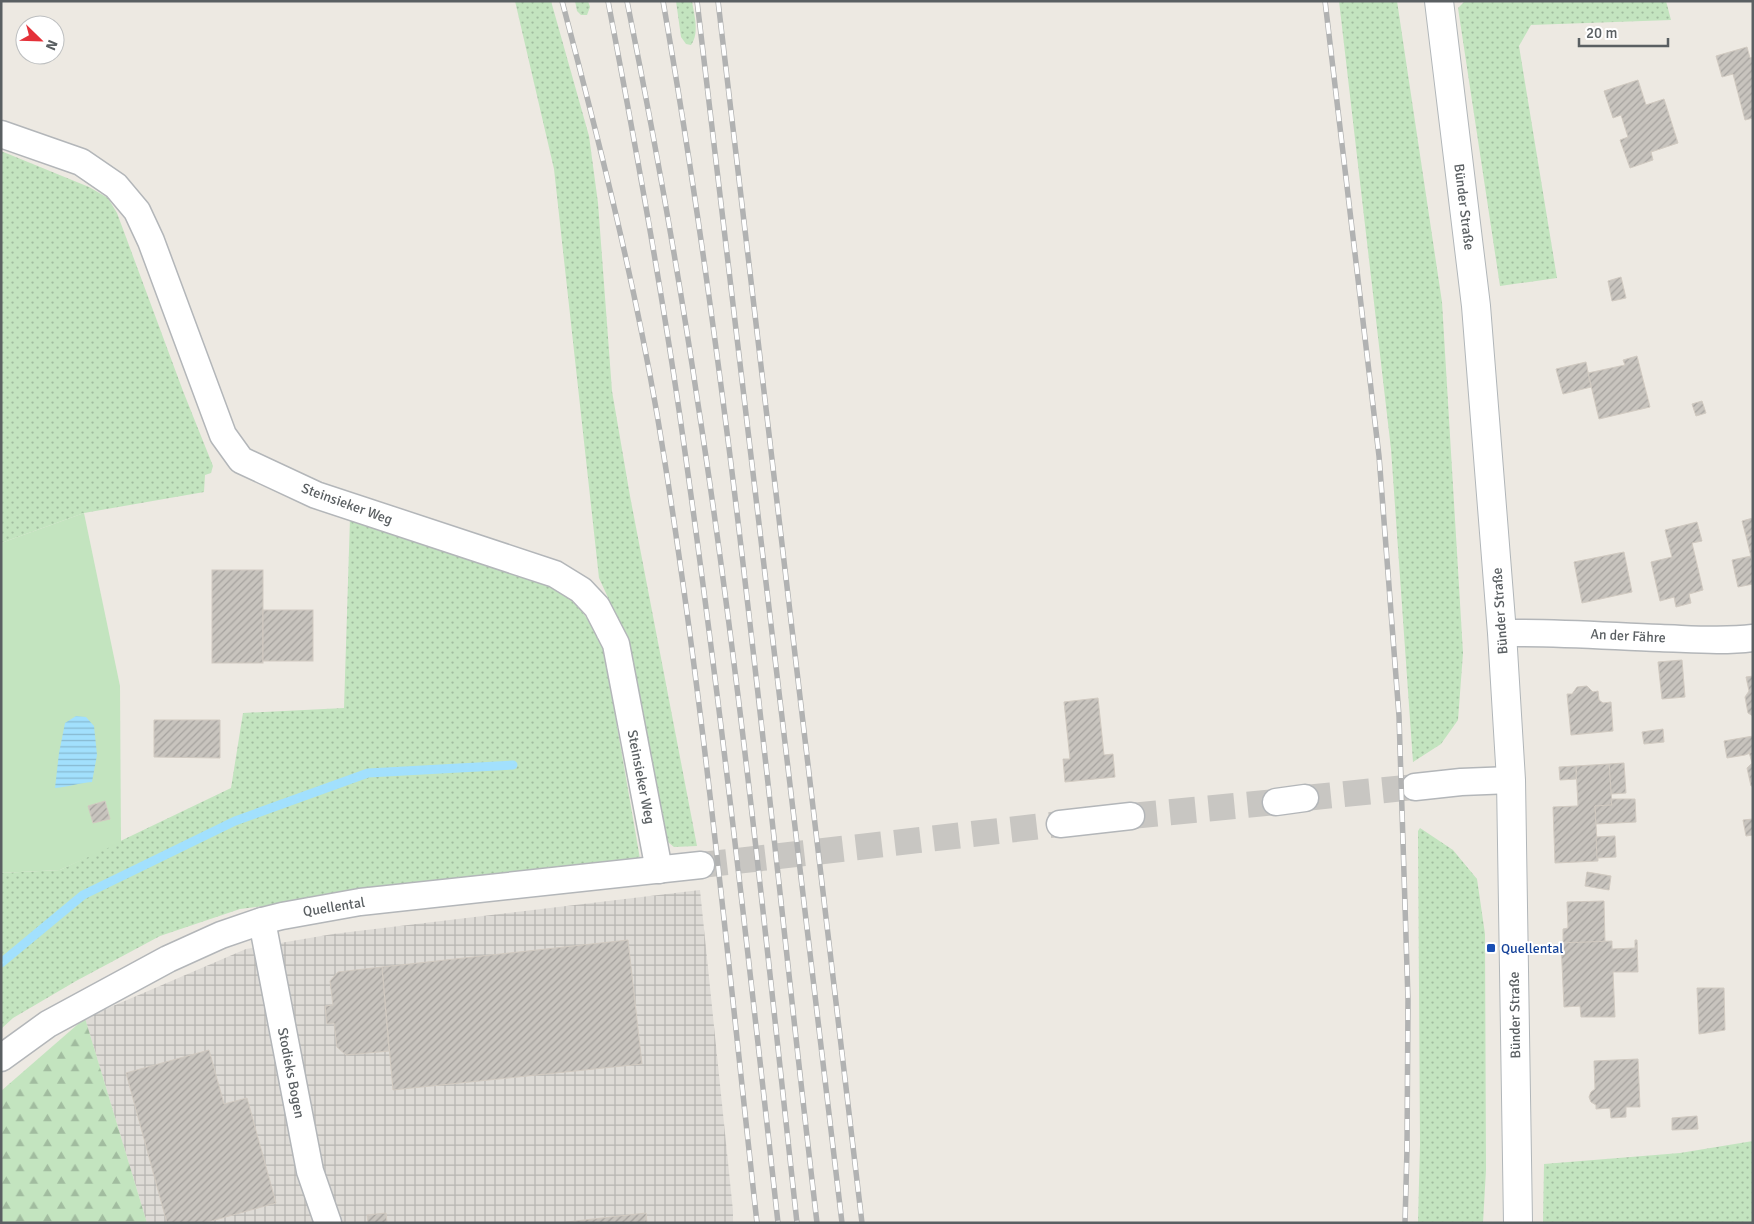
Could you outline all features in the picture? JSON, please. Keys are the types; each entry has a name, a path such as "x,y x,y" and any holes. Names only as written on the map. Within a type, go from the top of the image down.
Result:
{"main road":[{"name":"Bünder Straße","path":"1439,1 1476,306 1502,633 1511,780 1518,1223"}],"street":[{"name":"Steinsieker Weg","path":"1,134 81,162 116,186 137,211 151,241 223,435 241,460 316,496 555,574 581,590 598,607 616,644 659,870"},
{"name":"An der Fähre","path":"1502,633 1550,632 1680,639 1740,640 1753,638"},
{"path":"1415,787 1461,782 1511,780"},
{"path":"1276,802 1305,798"},
{"path":"1060,824 1131,816"},
{"name":"Quellental","path":"1,1058 48,1024 168,959 221,935 262,921 360,902 701,865"},
{"name":"Stodieks Bogen","path":"262,921 310,1171 328,1223"}],"shaded area":[{"path":"700,890 733,1223 147,1223 85,1018 246,949 333,934"}],"green space":[{"path":"515,1 551,1 589,136 598,203 612,391 630,496 697,846 674,847 663,838 622,628 599,578 554,169"},
{"path":"575,1 588,1 590,7 587,15 581,15 577,11"},
{"path":"676,1 692,1 696,29 691,45 686,44 681,37"},
{"path":"1339,1 1397,1 1442,302 1463,653 1458,720 1441,744 1413,762 1391,449"},
{"path":"1465,1 1666,1 1671,20 1531,25 1519,46 1557,278 1500,286 1458,8"},
{"path":"1,151 89,187 108,198 117,213 213,466 211,473 205,475 204,492 84,513 1,543"},
{"path":"84,513 120,686 121,842 60,870 1,873 1,543"},
{"path":"350,518 541,581 575,602 602,639 640,859 240,909 160,936 76,981 13,1018 1,1029 1,873 60,870 231,788 243,713 344,708"},
{"path":"1420,828 1453,850 1477,879 1485,934 1486,1170 1483,1223 1418,1223 1420,1144 1418,831"},
{"path":"85,1018 147,1223 1,1223 1,1091"},
{"path":"1753,1141 1753,1223 1543,1223 1544,1164 1680,1153"}],"water":[{"path":"76,716 86,717 94,726 97,755 92,782 55,788 65,723"}],"building":[{"path":"1747,47 1750,58 1753,57 1753,118 1745,120 1733,74 1722,77 1716,56"},
{"path":"1638,80 1646,105 1664,99 1678,143 1651,152 1653,160 1630,168 1620,140 1628,137 1621,115 1613,118 1604,91"},
{"path":"1621,277 1626,298 1612,301 1608,281"},
{"path":"1637,356 1650,407 1599,419 1588,373 1625,365 1623,360"},
{"path":"1586,362 1591,387 1563,394 1556,369"},
{"path":"1702,401 1706,413 1696,416 1692,404"},
{"path":"1753,518 1753,534 1746,536 1742,521"},
{"path":"1697,522 1702,541 1692,543 1703,590 1689,594 1691,603 1676,607 1674,597 1660,601 1651,562 1672,557 1665,530"},
{"path":"1753,534 1753,565 1746,536"},
{"path":"1624,552 1632,592 1582,603 1574,562"},
{"path":"1751,556 1753,584 1738,587 1732,560"},
{"path":"212,570 263,570 263,663 212,663"},
{"path":"263,610 313,610 313,661 263,661"},
{"path":"1682,660 1685,697 1662,699 1658,662"},
{"path":"1753,676 1753,716 1748,713 1745,697 1749,691 1746,677"},
{"path":"1587,686 1593,692 1598,691 1599,700 1603,703 1611,702 1613,731 1571,735 1567,694 1572,694 1577,687"},
{"path":"1098,698 1104,755 1113,754 1115,777 1065,782 1063,759 1070,759 1064,702"},
{"path":"154,720 220,720 220,758 154,757"},
{"path":"1663,729 1664,742 1644,744 1642,732"},
{"path":"1753,736 1753,752 1727,758 1724,741"},
{"path":"1749,752 1753,752 1753,786 1751,786 1747,768 1752,763"},
{"path":"1624,763 1626,793 1611,794 1609,764"},
{"path":"1609,764 1612,805 1595,806 1598,861 1555,863 1553,807 1578,806 1576,766"},
{"path":"1576,766 1576,779 1560,780 1559,767"},
{"path":"1611,799 1635,799 1636,822 1596,824 1595,806 1612,805"},
{"path":"105,801 110,819 93,823 88,806"},
{"path":"1753,819 1753,835 1746,836 1743,820"},
{"path":"1615,836 1616,857 1597,858 1596,837"},
{"path":"1587,872 1611,876 1609,890 1585,886"},
{"path":"1604,901 1605,942 1563,943 1563,929 1568,928 1567,902"},
{"path":"628,940 642,1064 393,1090 382,967"},
{"path":"1635,940 1637,940 1638,972 1613,972 1615,1017 1581,1017 1580,1006 1564,1007 1561,943 1612,941 1612,949 1635,948"},
{"path":"382,967 389,1051 346,1055 337,1047 334,1023 327,1024 325,1006 333,1005 330,981 338,972"},
{"path":"1697,988 1724,988 1725,1030 1699,1034"},
{"path":"209,1050 224,1104 247,1098 276,1203 204,1223 167,1223 126,1073"},
{"path":"1638,1059 1640,1107 1626,1107 1626,1117 1611,1118 1610,1108 1596,1109 1596,1105 1591,1102 1589,1097 1595,1089 1594,1061"},
{"path":"1697,1116 1698,1129 1672,1130 1672,1118"},
{"path":"386,1213 387,1223 368,1223 367,1215"},
{"path":"646,1213 647,1223 558,1223"}],"waterway":[{"path":"1,963 83,895 235,821 368,773 513,765"}],"tunnel":[{"path":"1305,798 1415,787"},
{"path":"1131,816 1276,802"},
{"path":"701,865 1060,824"}],"railway":[{"path":"562,1 614,206 648,362 657,414 701,717 757,1223"},
{"path":"608,1 655,256 693,511 732,816 778,1223"},
{"path":"627,1 674,252 713,506 752,813 797,1223"},
{"path":"663,1 688,153 730,458 749,611 817,1223"},
{"path":"697,1 842,1223"},
{"path":"718,1 862,1223"},
{"path":"1325,1 1379,456 1399,716 1408,1000 1405,1223"}],"place":[{"name":"Quellental","path":"1491,948"}]}
